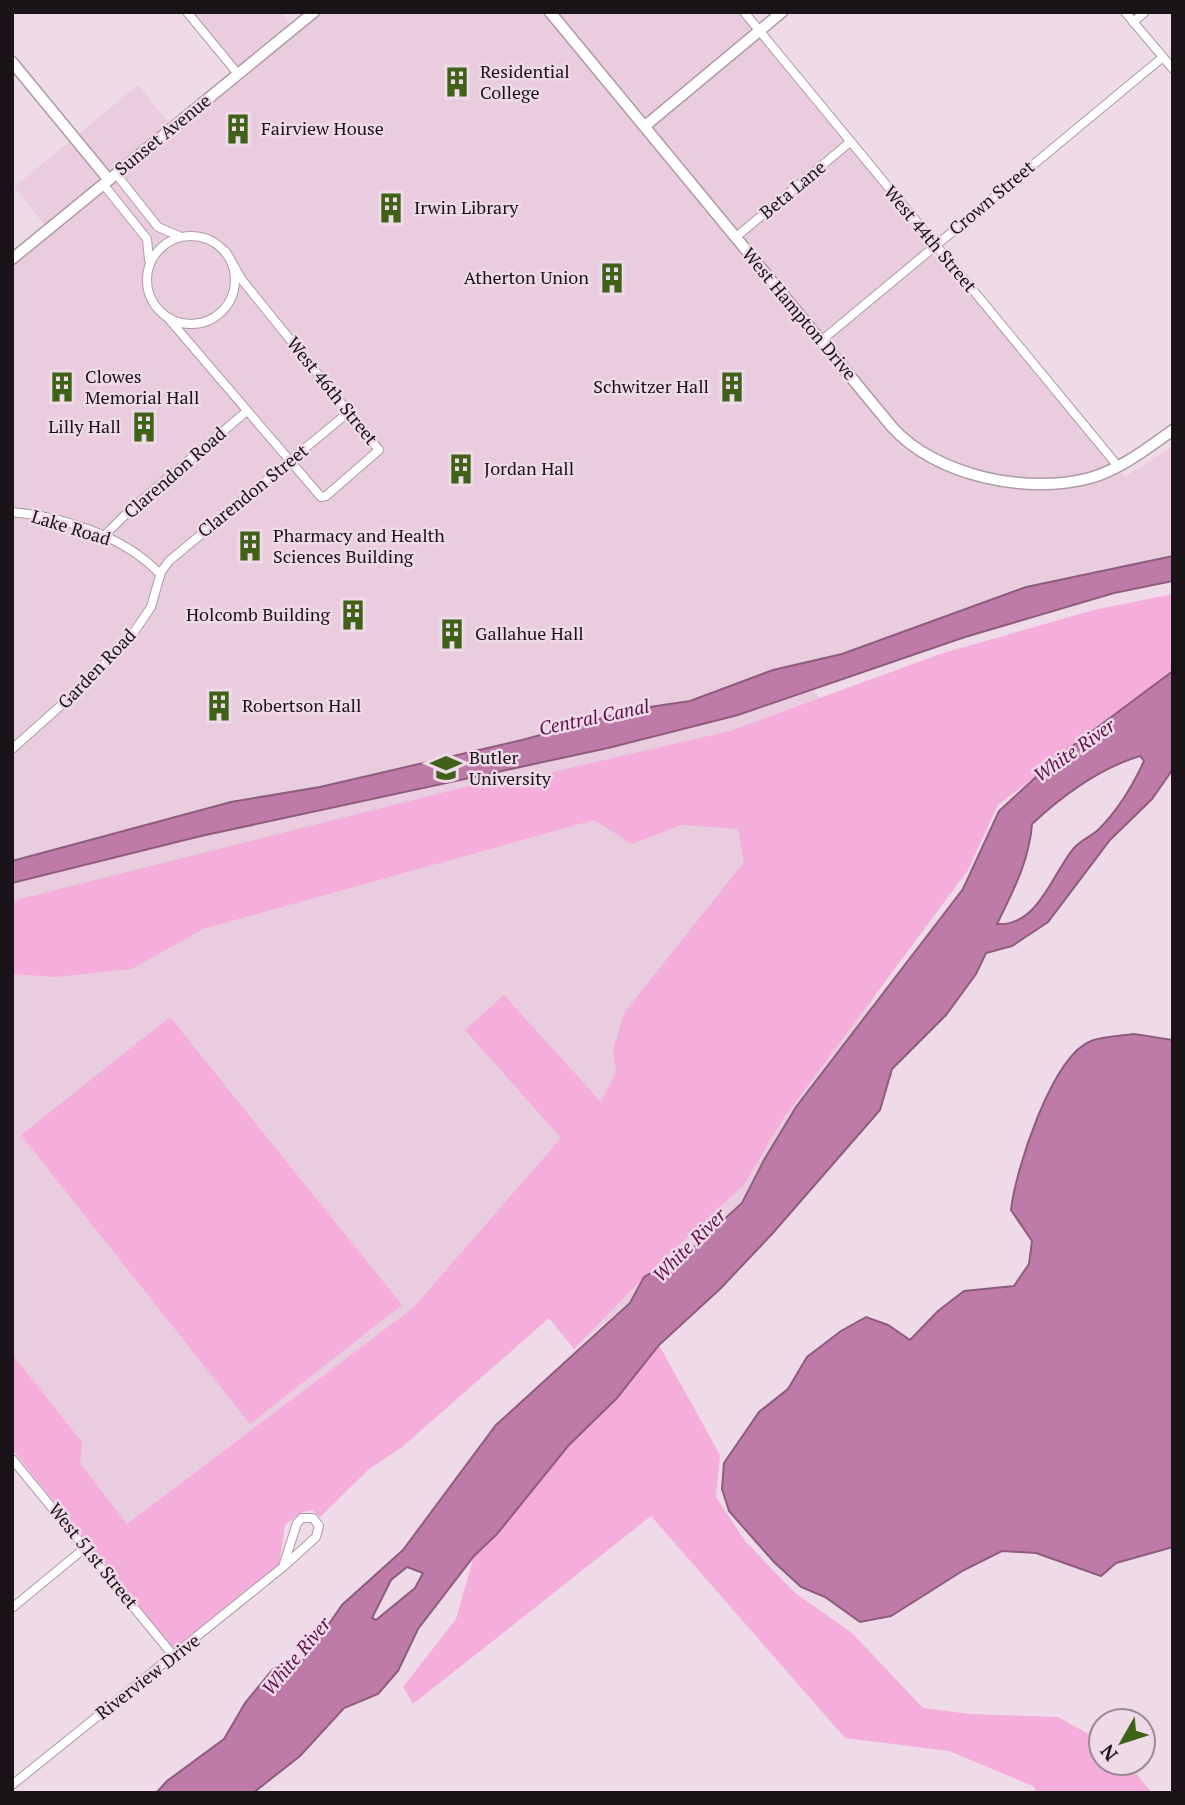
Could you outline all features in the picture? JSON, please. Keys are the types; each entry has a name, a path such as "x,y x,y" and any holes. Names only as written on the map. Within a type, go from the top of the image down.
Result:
{"street":[{"path":"187,12 238,74"},
{"name":"Sunset Avenue","path":"12,259 314,12"},
{"name":"West Hampton Drive","path":"550,12 901,437 939,463 962,472 1036,484 1058,484 1091,478 1173,430"},
{"name":"West 44th Street","path":"744,12 1117,465"},
{"path":"645,126 782,12"},
{"path":"1125,12 1173,69"},
{"path":"1133,22 1145,12"},
{"name":"Crown Street","path":"822,340 1163,57"},
{"name":"West 46th Street","path":"12,62 109,179 158,227 182,236 208,239 226,252 242,280 380,449 326,496 318,495 149,296 146,281 150,251 147,239 109,179"},
{"name":"Beta Lane","path":"736,237 850,142"},
{"path":"149,266 159,249 182,236"},
{"path":"168,318 195,324 220,314 229,303 236,277 226,252"},
{"name":"Clarendon Road","path":"104,536 136,505 247,411"},
{"name":"Clarendon Street","path":"160,574 171,558 350,411"},
{"name":"Lake Road","path":"12,513 60,522 104,536 132,550 160,574"},
{"name":"Garden Road","path":"12,749 84,685 132,635 153,603 160,574"},
{"name":"West 51st Street","path":"12,1459 172,1654"},
{"name":"Riverview Drive","path":"12,1785 172,1654 180,1653 283,1567 317,1535 318,1526 313,1518 302,1518 297,1523 283,1567"},
{"path":"12,1608 86,1547"}],"shaded area":[{"name":"Butler University","path":"192,12 280,12 294,29 314,12 740,12 1125,477 1173,446 1173,556 1026,585 842,654 793,667 968,870 877,992 857,1032 894,1076 574,1349 549,1318 402,1447 369,1469 320,1517 312,1510 300,1513 285,1525 279,1568 174,1653 12,1449 12,259 48,229 14,187 138,85 173,128 238,75"},
{"path":"1173,594 1173,671 998,805 968,870 783,1119 744,1185 644,1277 574,1349 549,1318 402,1447 369,1469 320,1517 312,1510 300,1513 285,1525 279,1568 174,1653 12,1449 12,1354 82,1442 80,1463 127,1524 413,1308 561,1138 465,1030 504,995 601,1102 616,1072 613,1050 624,1013 744,862 738,829 681,825 632,844 594,820 203,929 132,969 56,977 12,974 12,901 477,784 522,779 730,731 940,654 1094,610"},
{"path":"170,1017 402,1305 250,1424 21,1135"},
{"path":"659,1345 720,1455 716,1497 745,1541 794,1592 852,1633 923,1708 970,1714 1058,1717 1087,1733 1087,1777 1139,1777 1152,1793 1037,1793 1033,1786 949,1751 845,1738 651,1516 413,1704 403,1687 456,1619 474,1556 497,1534 568,1446 617,1398"}],"water":[{"path":"1173,556 1173,581 1114,593 965,637 738,715 608,748 201,836 12,883 12,861 231,802 320,787 522,740 636,709 690,701 773,670 842,654 1026,587"},
{"name":"White River","path":"1173,671 1173,769 1152,799 1110,840 1048,922 1012,946 986,953 976,974 946,1015 892,1069 880,1110 772,1234 720,1289 659,1345 617,1398 568,1446 497,1534 474,1556 418,1629 398,1671 378,1694 344,1708 300,1756 253,1793 156,1793 167,1781 224,1739 245,1703 273,1669 305,1659 342,1605 403,1550 496,1425 630,1303 644,1277 693,1248 742,1203 796,1107 963,889 999,811 1059,756","holes":["1140,756 1144,761 1119,805 1099,829 1074,848 1034,908 1011,923 997,924 1024,864 1032,824 1082,784 1110,768","407,1567 423,1573 415,1588 376,1620 372,1618 391,1580"]},
{"path":"1134,1034 1173,1040 1173,1547 1116,1563 1101,1576 1036,1553 1002,1551 964,1570 891,1616 860,1622 825,1597 801,1587 774,1562 729,1511 722,1489 724,1463 759,1412 788,1389 807,1357 841,1331 866,1317 888,1325 910,1340 938,1311 964,1291 1014,1286 1029,1264 1032,1241 1011,1210 1020,1169 1038,1116 1063,1068 1077,1051 1091,1041"}],"place":[{"name":"Residential College","path":"457,82"},
{"name":"Fairview House","path":"238,129"},
{"name":"Irwin Library","path":"391,208"},
{"name":"Atherton Union","path":"612,278"},
{"name":"Clowes Memorial Hall","path":"62,387"},
{"name":"Schwitzer Hall","path":"732,387"},
{"name":"Lilly Hall","path":"144,427"},
{"name":"Jordan Hall","path":"461,469"},
{"name":"Pharmacy and Health Sciences Building","path":"250,546"},
{"name":"Holcomb Building","path":"353,615"},
{"name":"Gallahue Hall","path":"452,634"},
{"name":"Robertson Hall","path":"219,706"},
{"name":"Butler University","path":"446,768"}],"water label":[{"name":"Central Canal","path":"594,717"}]}
